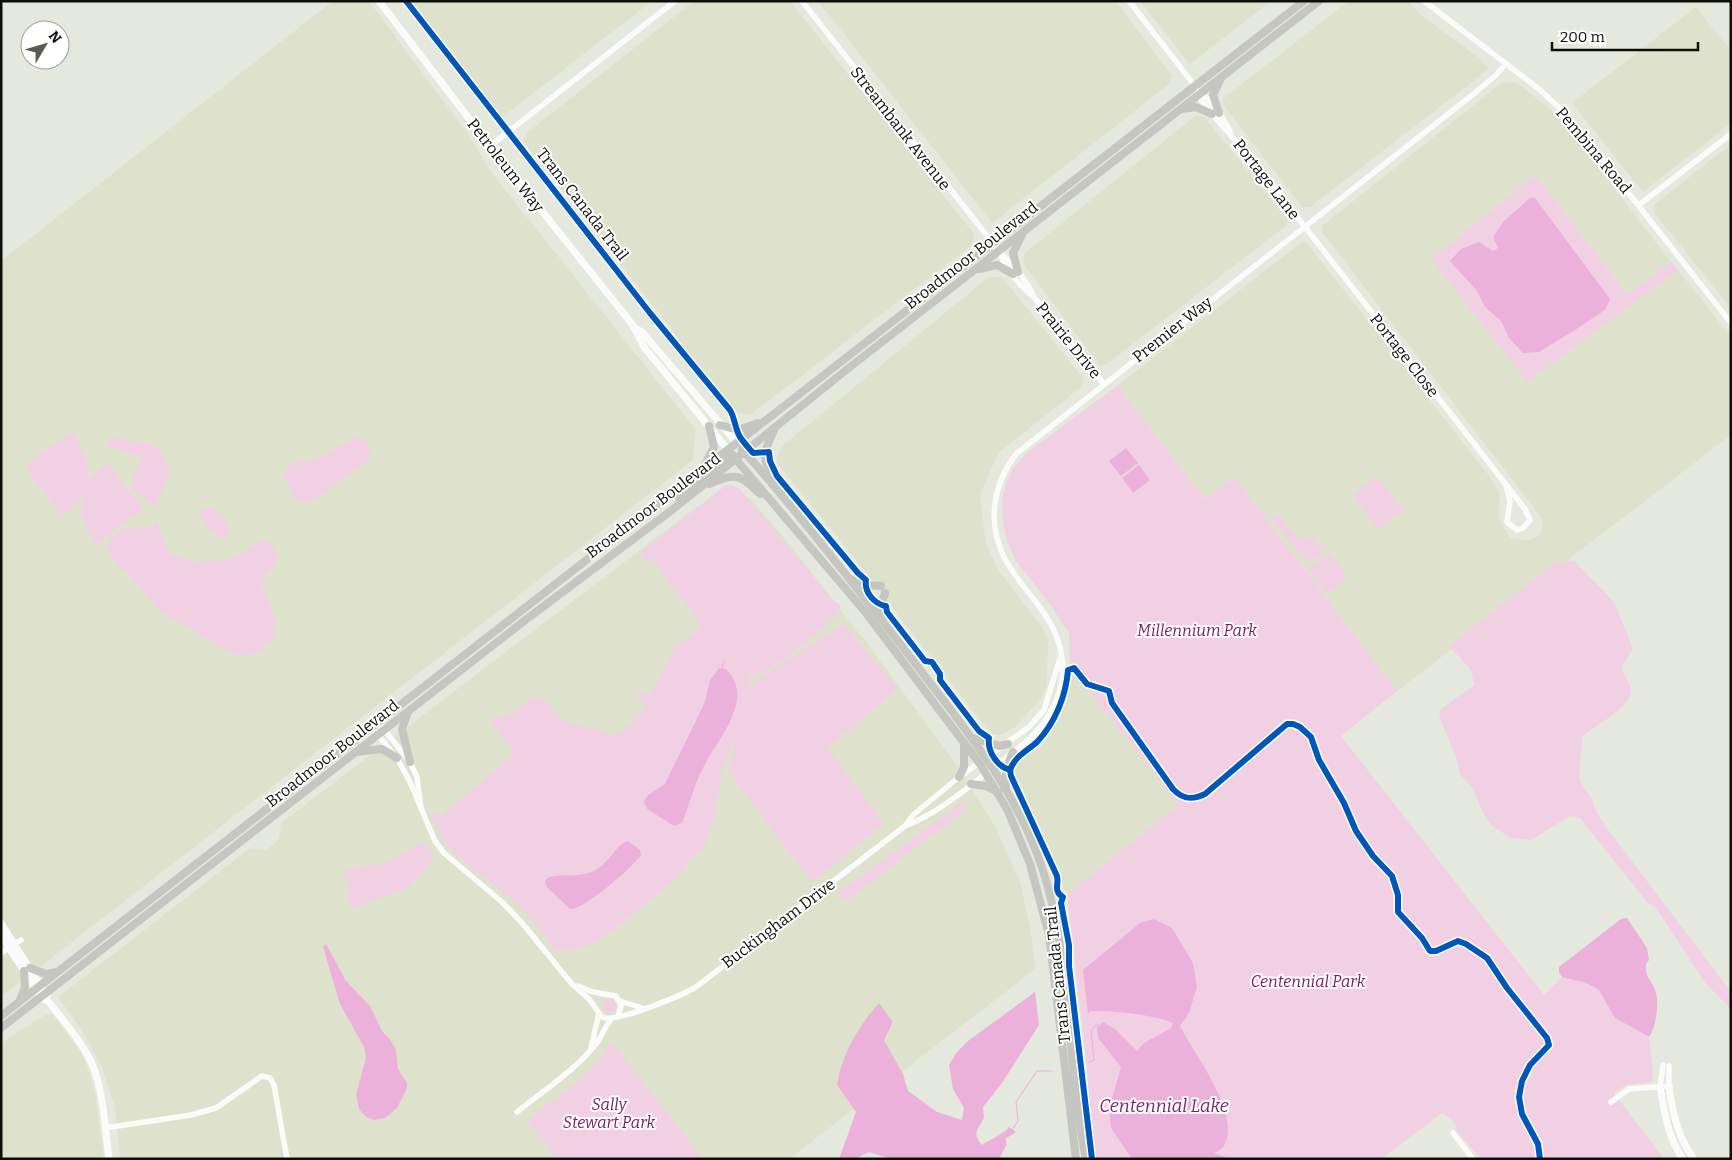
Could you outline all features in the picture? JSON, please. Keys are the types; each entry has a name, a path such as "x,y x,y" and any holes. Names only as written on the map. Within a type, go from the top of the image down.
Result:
{"main road":[{"name":"Broadmoor Boulevard","path":"1,1028 45,997 408,711 672,510 701,487 732,454 737,443 1304,1"},
{"name":"Broadmoor Boulevard","path":"1,1016 698,473 732,454 744,452 775,429 1024,231 1319,1"},
{"path":"1180,109 1196,107 1215,114 1213,95 1221,77"},
{"path":"975,270 997,265 1015,273 1013,253 1024,231"},
{"path":"720,425 738,430 769,418"},
{"path":"698,473 713,451 709,426"},
{"path":"775,429 764,451 765,464 792,508"},
{"path":"737,443 850,579 972,738 990,770 1006,788 1023,821 1044,873 1056,922 1086,1159"},
{"path":"672,510 678,499 732,454 866,613 964,743 984,761"},
{"path":"701,487 728,476 744,480 799,532"},
{"path":"850,579 863,585 883,589 881,606 884,622"},
{"path":"408,711 402,729 410,762"},
{"path":"972,738 999,746 1008,744"},
{"path":"958,778 964,767 964,743"},
{"path":"356,752 382,749 397,758"},
{"path":"1006,788 1006,769 1013,752"},
{"path":"990,770 1030,864 1048,935 1076,1159"},
{"path":"971,784 986,786 998,792"},
{"path":"19,1002 25,987 27,970 46,974 59,972"}],"street":[{"name":"Petroleum Way","path":"379,1 490,146 634,328 644,347 732,454"},
{"path":"490,146 675,1"},
{"name":"Streambank Avenue","path":"802,1 1000,252"},
{"path":"1128,1 1195,86 1200,95"},
{"name":"Pembina Road","path":"1427,2 1567,115 1731,323"},
{"name":"Premier Way","path":"990,770 1035,733 1049,715 1062,690 1064,670 1056,634 1001,550 995,529 994,508 1002,477 1016,454 1103,383 1496,76 1506,64"},
{"name":"Portage Lane","path":"1200,95 1206,96 1215,114 1304,226"},
{"path":"1639,205 1731,134"},
{"name":"Portage Close","path":"1304,226 1506,485 1528,514 1530,520 1523,528 1517,530 1507,522 1510,501 1506,485"},
{"name":"Prairie Drive","path":"1000,252 1009,260 1015,273 1103,383"},
{"name":"Petroleum Way","path":"634,328 642,332 737,443"},
{"name":"Premier Way","path":"984,761 1029,727 1044,710 1060,657"},
{"path":"375,725 410,762 417,778 421,808"},
{"path":"381,732 410,782 430,833 444,853 502,902 523,924 571,983 604,1018 615,1017"},
{"name":"Buckingham Drive","path":"905,826 913,815 958,778 984,761"},
{"name":"Buckingham Drive","path":"615,1017 677,998 696,986 905,826 917,821 990,770"},
{"path":"1,923 15,943 27,970 81,1045 92,1066 105,1128 109,1159"},
{"path":"1,936 15,943"},
{"path":"1,952 15,943"},
{"path":"571,983 602,995 613,994 620,1001 644,1008"},
{"path":"591,1048 602,995"},
{"path":"517,1112 577,1064 621,1010 620,1001"},
{"path":"1682,1159 1673,1142 1664,1113 1660,1086 1666,1065 1672,1110 1681,1138 1694,1159"},
{"path":"105,1128 191,1115 216,1108 262,1076 270,1078 274,1085 287,1159"},
{"path":"1611,1102 1629,1089 1669,1086"},
{"path":"1453,1134 1474,1159"}],"shaded area":[{"path":"333,1 368,1 378,13 473,141 488,168 696,430 693,460 1,997 1,261"},
{"path":"410,1 652,1 500,119"},
{"path":"694,1 790,1 974,234 972,245 750,415 724,410 673,331 523,141 528,132"},
{"path":"818,1 1116,1 1172,76 1169,84 992,223"},
{"path":"1140,1 1271,1 1190,64"},
{"path":"1349,1 1408,1 1422,16 1479,58 1489,69 1310,207 1302,207 1223,104 1224,98"},
{"path":"1696,7 1731,51 1731,123 1643,192 1572,103"},
{"path":"1503,82 1517,83 1559,116 1671,262 1627,294 1535,175 1432,259 1527,381 1678,270 1731,337 1731,435 1397,691 1234,477 1205,499 1117,386 1302,242 1306,242 1490,477 1500,495 1498,516 1510,538 1528,541 1540,535 1543,520 1322,232 1322,226"},
{"path":"1195,116 1204,117 1287,219 1287,225 1107,364 1100,366 1023,263 1025,253"},
{"path":"1731,144 1731,308 1653,211 1654,205"},
{"path":"989,277 1002,277 1083,378 1081,387 998,453 980,496 986,544 997,568 1042,627 1048,640 1047,686 1040,700 1014,728 1000,735 991,734 828,525 776,462 781,447"},
{"path":"736,492 750,498 790,545 870,647 956,764 995,826 1020,882 1031,932 1035,969 789,1159 120,1159 115,1107 101,1065 79,1026 58,997 250,848 265,851 279,839 281,823 698,506"},
{"path":"1070,667 1180,805 1067,894 1012,774 1018,759 1039,741 1059,712 1068,688"},
{"path":"45,1015 53,1015 82,1054 88,1068 95,1094 104,1159 1,1159 1,1043"}],"green space":[{"path":"1535,175 1627,294 1671,262 1678,270 1527,382 1431,259"},
{"name":"Centennial Park","path":"1117,386 1205,499 1234,477 1397,691 1341,736 1544,995 1562,977 1586,983 1599,990 1621,1022 1649,1037 1653,1071 1652,1082 1626,1085 1614,1093 1664,1159 1481,1159 1455,1129 1457,1126 1442,1113 1381,1159 1096,1159 1092,1141 1087,1069 1067,894 1179,805 1070,667 1069,633 1047,600 1016,561 1006,538 1002,500 1007,481 1014,467 1030,450"},
{"path":"72,432 80,443 85,455 87,482 106,462 143,509 94,545 81,515 82,496 63,517 24,466"},
{"path":"112,437 147,443 163,456 168,477 159,497 157,507 130,488 141,457 107,445"},
{"path":"357,437 367,441 371,455 365,463 311,502 299,502 294,499 284,476 288,464 318,458"},
{"path":"1376,476 1403,510 1378,529 1352,495"},
{"path":"726,485 732,485 740,489 834,601 841,605 830,621 796,650 766,670 748,676 750,694 754,681 843,624 898,688 828,748 884,823 812,882 728,771 738,733 722,771 714,818 705,847 688,860 678,877 612,931 585,948 556,951 519,906 456,854 437,829 431,814 436,811 439,817 515,753 491,721 494,717 513,713 534,697 543,698 563,721 605,731 610,738 637,719 644,704 636,697 644,691 647,695 651,693 674,648 700,628 695,622 698,620 651,559 646,562 640,553"},
{"path":"203,507 213,509 222,515 228,524 230,535 221,538 206,528 199,514"},
{"path":"1278,513 1296,535 1307,538 1313,537 1324,552 1312,561 1306,560 1276,524 1273,517"},
{"path":"157,520 167,550 173,556 193,562 231,559 263,539 270,541 277,557 262,585 275,620 276,631 273,641 257,652 246,655 231,653 160,611 124,569 120,569 105,545 119,531 129,528 154,526"},
{"path":"1329,553 1348,577 1327,594 1307,569"},
{"path":"1574,561 1614,602 1633,649 1622,666 1623,673 1631,689 1629,698 1618,710 1582,736 1580,781 1606,827 1731,992 1731,1009 1706,984 1656,908 1647,902 1580,818 1570,816 1531,840 1511,838 1492,826 1483,813 1473,789 1460,774 1456,757 1439,716 1441,709 1474,685 1471,670 1449,646 1556,562"},
{"path":"967,799 962,812 847,901 837,893"},
{"path":"422,841 435,858 405,889 351,909 344,870 388,862"},
{"path":"606,999 612,999 616,1006 612,1013 606,1013 602,1009 602,1003"},
{"name":"Sally Stewart Park","path":"611,1041 703,1159 557,1159 527,1120 585,1075 604,1053"}],"water":[{"path":"1530,198 1535,198 1610,299 1605,310 1575,330 1539,352 1523,353 1509,338 1501,321 1485,307 1477,291 1450,261 1461,249 1479,242 1493,251 1498,248 1493,237 1504,221"},
{"path":"1126,448 1138,463 1121,476 1109,461"},
{"path":"1139,465 1150,480 1133,493 1122,478"},
{"path":"719,668 726,669 734,680 737,693 736,705 725,731 701,773 682,823 674,826 647,809 644,802 648,795 665,784 705,702 710,680"},
{"path":"628,841 640,850 641,855 618,878 596,896 577,908 570,909 546,886 545,881 547,878 594,871 604,864 620,846"},
{"path":"1627,918 1647,948 1649,960 1646,964 1646,973 1656,993 1656,1016 1649,1037 1615,1018 1599,990 1586,983 1562,977 1559,972 1559,967 1621,919"},
{"name":"Centennial Lake","path":"1154,919 1172,928 1193,963 1197,987 1189,1013 1180,1026 1213,1084 1226,1116 1228,1131 1225,1144 1222,1149 1214,1153 1231,1159 1132,1159 1111,1128 1109,1109 1121,1067 1098,1038 1097,1027 1103,1022 1115,1029 1137,1051 1144,1043 1171,1028 1173,1023 1155,1017 1132,1014 1090,1011 1088,1014 1083,970 1140,923"},
{"path":"326,944 346,981 370,1006 382,1031 390,1039 396,1050 398,1069 407,1083 407,1088 397,1108 385,1118 375,1120 366,1117 359,1109 356,1094 366,1058 364,1047 340,1004 323,947"},
{"path":"1035,992 1039,1025 1002,1083 983,1107 984,1118 976,1135 982,1145 1009,1127 1016,1132 1005,1139 1007,1144 999,1159 892,1159 869,1152 855,1159 839,1159 856,1112 837,1085 839,1074 852,1041 879,1003 893,1022 884,1040 903,1074 908,1091 937,1112 962,1120 964,1108 953,1089 949,1065 957,1052 968,1041"}],"waterway":[{"path":"722,668 724,661"},
{"path":"1088,1063 1094,1060 1091,1030 1096,1025 1099,1025"},
{"path":"1012,1130 1018,1121 1016,1102 1037,1071 1052,1071"}],"cycle path":[{"name":"Trans Canada Trail","path":"406,1 650,313 730,410 738,434 743,441 753,453 769,452 770,461 777,476 858,573 866,580 868,593 871,597 878,603 886,606 887,612 925,661 932,662 940,674 940,680 979,731 989,738 994,758 1001,766 1010,770"},
{"path":"1010,770 1018,757 1037,742 1049,726 1062,699 1068,670 1074,668 1087,684 1109,691 1112,703 1173,789 1184,797 1192,798 1205,794 1287,724 1300,727 1311,737 1319,760 1344,803 1356,831 1373,856 1392,876 1398,895 1398,912 1422,938 1430,951 1436,951 1458,941 1487,958 1507,988 1547,1038 1549,1045 1530,1065 1522,1081 1519,1097 1522,1114 1538,1144 1540,1159"},
{"name":"Trans Canada Trail","path":"1010,770 1011,776 1057,876 1058,892 1063,897 1061,903 1069,945 1069,966 1092,1159"}],"park label":[{"name":"Millennium Park","path":"1197,630"}]}
